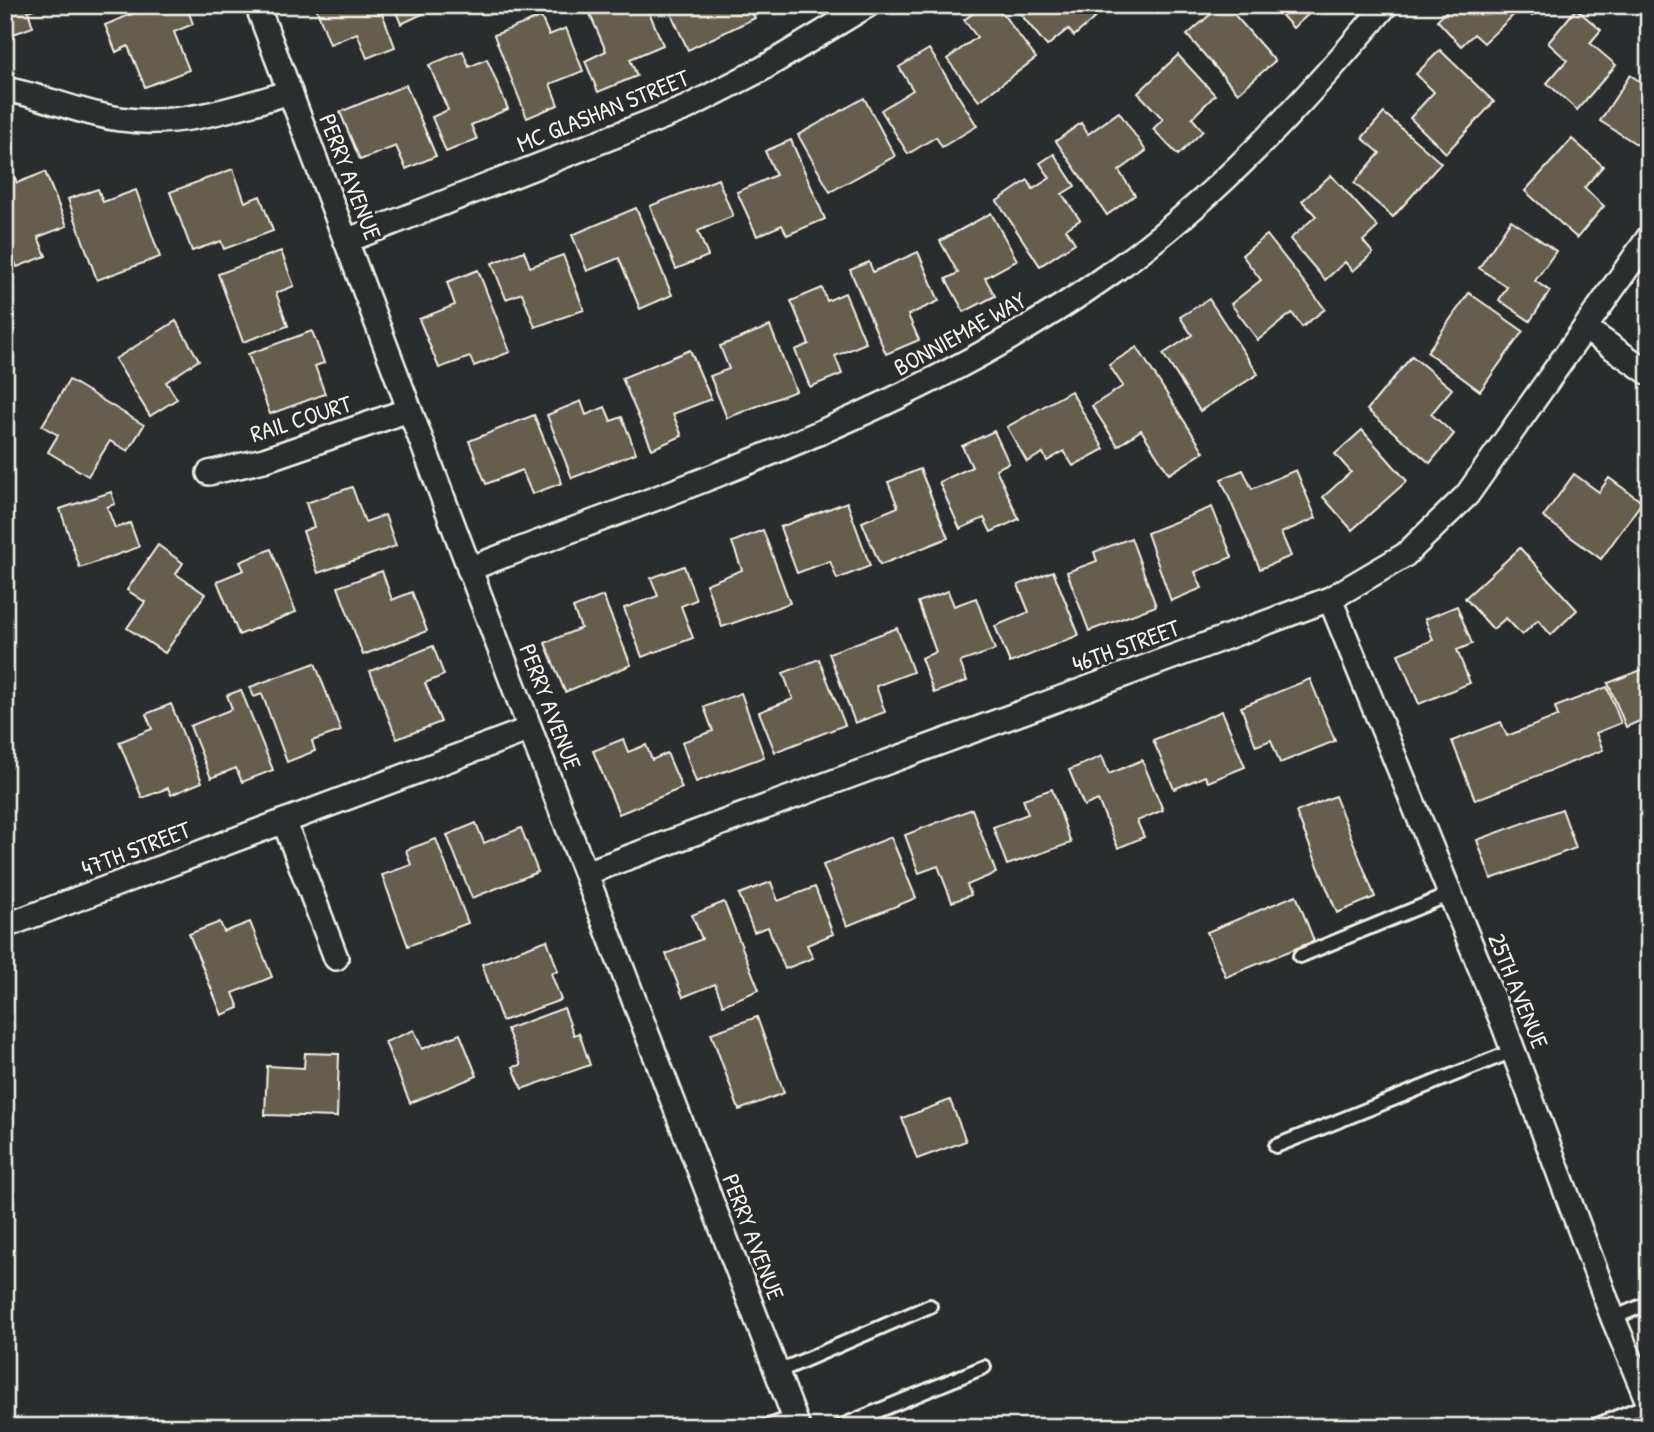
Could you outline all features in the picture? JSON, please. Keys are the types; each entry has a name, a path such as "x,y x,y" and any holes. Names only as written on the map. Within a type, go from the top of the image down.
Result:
{"street":[{"name":"PERRY AVENUE","path":"257,5 469,569 796,1422"},
{"name":"MC GLASHAN STREET","path":"346,241 686,107 762,69 868,5"},
{"name":"BONNIEMAE WAY","path":"469,569 858,418 960,368 1038,323 1113,272 1252,155 1386,5"},
{"path":"5,89 120,119 157,122 198,116 290,92"},
{"name":"46TH STREET","path":"586,873 1330,599 1405,555 1466,495 1649,237"},
{"path":"1586,329 1649,373"},
{"name":"RAIL COURT","path":"209,473 264,460 409,410"},
{"name":"25TH AVENUE","path":"1330,599 1514,1051 1613,1318 1649,1404"},
{"name":"47TH STREET","path":"5,926 530,729"},
{"path":"284,821 336,958"}],"lane":[{"path":"1300,956 1451,894"},
{"path":"1276,1146 1514,1051"},
{"path":"1613,1318 1649,1303"},
{"path":"777,1372 930,1306"},
{"path":"839,1427 984,1367"},
{"path":"1592,1427 1649,1404"},
{"path":"766,1427 796,1422"}],"building":[{"path":"5,5 44,5 28,11 33,27 5,37"},
{"path":"153,5 186,5 193,24 174,32 189,70 145,87 128,46 116,52 105,25"},
{"path":"315,5 379,5 395,47 367,58 357,33 330,44"},
{"path":"393,5 442,5 401,24"},
{"path":"586,5 646,5 663,45 630,59 637,76 598,92 585,61 606,51"},
{"path":"667,5 749,5 755,18 688,50"},
{"path":"984,5 996,5 1036,58 979,101 947,59 977,37 964,20"},
{"path":"1013,5 1088,5 1097,16 1074,36 1068,29 1047,46"},
{"path":"1221,5 1226,5 1275,61 1238,93 1187,35"},
{"path":"1273,5 1319,5 1293,28"},
{"path":"1453,5 1543,5 1532,16 1523,6 1484,43 1474,34 1461,46 1437,20"},
{"path":"1576,9 1601,30 1590,43 1616,65 1577,110 1547,83 1567,60 1548,43"},
{"path":"541,17 549,35 566,28 583,71 550,84 558,105 527,118 494,35"},
{"path":"929,49 977,126 942,147 936,137 908,154 881,110 913,90 899,67"},
{"path":"1440,50 1494,102 1446,153 1410,118 1434,92 1416,74"},
{"path":"463,51 469,67 487,59 508,109 471,125 477,139 446,152 432,117 448,110 429,65"},
{"path":"1178,55 1215,95 1192,118 1203,131 1178,155 1153,129 1163,119 1138,93"},
{"path":"1630,75 1649,87 1649,152 1600,121"},
{"path":"406,85 436,156 406,169 396,146 360,160 340,112"},
{"path":"864,98 895,156 830,192 798,135"},
{"path":"1119,112 1146,151 1119,171 1135,195 1107,215 1056,141 1081,123 1088,134"},
{"path":"1384,113 1441,163 1393,217 1354,183 1380,153 1362,138"},
{"path":"1572,139 1603,166 1584,188 1604,206 1577,238 1525,191"},
{"path":"791,140 825,219 787,235 782,225 757,236 737,192 776,175 765,151"},
{"path":"1054,154 1075,186 1062,194 1080,220 1066,229 1075,243 1040,266 997,201 1028,180 1033,189 1050,178 1040,163"},
{"path":"233,169 245,202 260,196 273,231 224,249 221,241 192,251 170,192"},
{"path":"45,172 67,226 38,237 46,256 17,267 5,239 5,177 13,173 17,183"},
{"path":"1331,175 1378,227 1363,241 1373,253 1353,271 1345,262 1325,280 1290,239 1316,216 1302,201"},
{"path":"718,179 733,216 698,231 708,256 676,269 650,206"},
{"path":"98,189 103,202 136,190 160,257 97,280 68,199"},
{"path":"636,208 672,295 640,309 619,258 587,271 572,235"},
{"path":"991,213 1017,260 985,278 995,296 964,312 946,279 958,273 940,241"},
{"path":"1511,220 1556,251 1535,281 1550,291 1530,321 1499,300 1507,287 1479,268"},
{"path":"1267,235 1325,309 1302,327 1292,313 1258,340 1231,304 1261,280 1242,255"},
{"path":"281,251 294,286 276,293 288,326 243,342 218,274"},
{"path":"524,251 530,267 563,255 584,310 535,327 522,293 506,299 492,263"},
{"path":"918,252 939,301 908,315 919,340 886,354 850,270 869,262 873,272"},
{"path":"478,270 510,352 474,366 470,357 439,368 419,319 455,305 447,282"},
{"path":"822,288 827,301 845,293 866,343 835,356 842,374 810,387 795,350 809,344 791,301"},
{"path":"1469,293 1523,331 1480,391 1427,352"},
{"path":"1209,299 1258,374 1200,411 1163,354 1192,335 1180,317"},
{"path":"176,321 199,360 166,382 177,399 150,416 115,359"},
{"path":"770,326 796,391 727,418 710,376 729,369 720,346"},
{"path":"312,331 324,363 315,366 325,394 270,414 248,354"},
{"path":"1137,347 1204,452 1169,474 1141,430 1118,446 1092,406 1123,386 1109,365"},
{"path":"690,350 711,399 673,414 682,436 652,449 622,378"},
{"path":"1412,356 1452,389 1431,414 1454,434 1430,463 1367,410"},
{"path":"69,380 144,425 128,451 110,441 88,476 48,452 58,435 42,426"},
{"path":"1071,391 1104,449 1073,466 1064,451 1047,461 1043,453 1027,462 1007,427"},
{"path":"581,401 586,415 605,407 611,421 622,417 636,453 572,478 547,415"},
{"path":"534,415 562,483 532,494 522,470 486,484 469,441"},
{"path":"1362,430 1407,481 1352,530 1323,497 1351,472 1335,454"},
{"path":"994,431 1009,463 996,469 1019,519 991,532 984,518 960,529 939,482 972,467 962,446"},
{"path":"920,469 948,538 880,565 862,522 898,507 888,482"},
{"path":"1243,470 1252,489 1296,470 1316,518 1281,533 1291,556 1260,569 1221,479"},
{"path":"1574,474 1599,492 1609,478 1642,502 1601,559 1543,517"},
{"path":"352,487 365,522 385,515 396,546 318,573 303,531 314,527 306,503"},
{"path":"111,492 115,504 107,507 115,528 130,523 139,547 80,568 60,509"},
{"path":"847,502 870,566 837,579 830,561 797,573 780,527"},
{"path":"1212,507 1232,557 1195,572 1202,588 1171,601 1147,533"},
{"path":"763,530 790,603 722,627 706,584 742,570 732,542"},
{"path":"1131,538 1156,606 1089,631 1067,572 1097,561 1094,552"},
{"path":"158,545 183,563 176,574 205,594 165,653 127,628 145,602 127,590"},
{"path":"1520,548 1577,610 1551,635 1538,620 1522,635 1506,618 1493,629 1465,598"},
{"path":"271,549 296,612 239,635 217,581 244,570 240,562"},
{"path":"684,566 696,600 681,606 693,638 642,657 624,608 658,596 651,578"},
{"path":"382,571 392,600 412,592 427,631 363,655 338,587"},
{"path":"1053,571 1079,635 1010,663 995,626 1029,612 1018,585"},
{"path":"948,591 954,606 976,598 995,650 960,662 967,681 934,693 921,658 936,652 918,602"},
{"path":"603,596 631,665 565,692 545,643 581,628 573,608"},
{"path":"1457,606 1472,644 1457,650 1470,683 1419,704 1398,654 1433,640 1425,619"},
{"path":"897,628 913,672 876,686 885,712 855,723 829,653"},
{"path":"433,646 444,675 425,683 441,722 397,739 370,671"},
{"path":"819,659 845,725 775,752 759,712 793,699 783,673"},
{"path":"315,663 341,731 312,741 315,751 287,762 262,694 254,697 250,687"},
{"path":"1649,667 1649,717 1626,727 1608,683"},
{"path":"1310,679 1335,741 1280,763 1271,740 1256,746 1241,707"},
{"path":"1607,687 1621,723 1596,733 1603,750 1475,800 1452,741 1501,722 1507,736 1558,716 1555,707"},
{"path":"241,690 273,770 242,782 236,768 211,778 190,726 232,709 227,695"},
{"path":"741,693 764,757 696,782 682,742 713,731 704,707"},
{"path":"171,704 202,782 171,795 168,788 142,798 119,742 152,729 146,714"},
{"path":"1222,711 1245,767 1208,782 1205,776 1174,789 1153,740"},
{"path":"623,739 628,752 646,745 652,760 667,753 682,788 619,814 593,751"},
{"path":"1102,756 1109,774 1142,760 1163,810 1137,821 1144,837 1118,848 1098,800 1084,806 1069,770"},
{"path":"1052,789 1071,843 1007,865 993,827 1028,814 1023,799"},
{"path":"1335,796 1375,897 1337,913 1296,812"},
{"path":"972,809 996,873 967,885 971,895 952,902 938,866 919,873 905,835"},
{"path":"1562,809 1576,848 1491,879 1477,840"},
{"path":"476,823 484,843 521,828 538,872 472,898 447,835"},
{"path":"891,837 916,898 847,926 823,865"},
{"path":"436,839 468,923 408,946 382,875 411,865 406,850"},
{"path":"771,882 778,901 815,887 833,934 807,945 813,958 785,969 768,927 754,932 739,894"},
{"path":"1296,895 1314,941 1226,977 1207,932"},
{"path":"724,902 759,990 723,1005 715,984 683,997 666,954 702,939 692,915"},
{"path":"220,922 224,932 250,922 272,977 233,993 239,1008 222,1015 189,934"},
{"path":"547,940 558,971 551,973 561,1000 502,1021 482,964"},
{"path":"564,1008 574,1035 579,1033 590,1065 522,1089 513,1067 521,1065 507,1029"},
{"path":"757,1017 784,1093 739,1110 711,1033"},
{"path":"414,1030 422,1049 460,1034 477,1076 410,1103 385,1042"},
{"path":"305,1053 339,1054 337,1117 265,1115 267,1066 304,1068"},
{"path":"950,1100 966,1141 917,1159 902,1118"}]}
